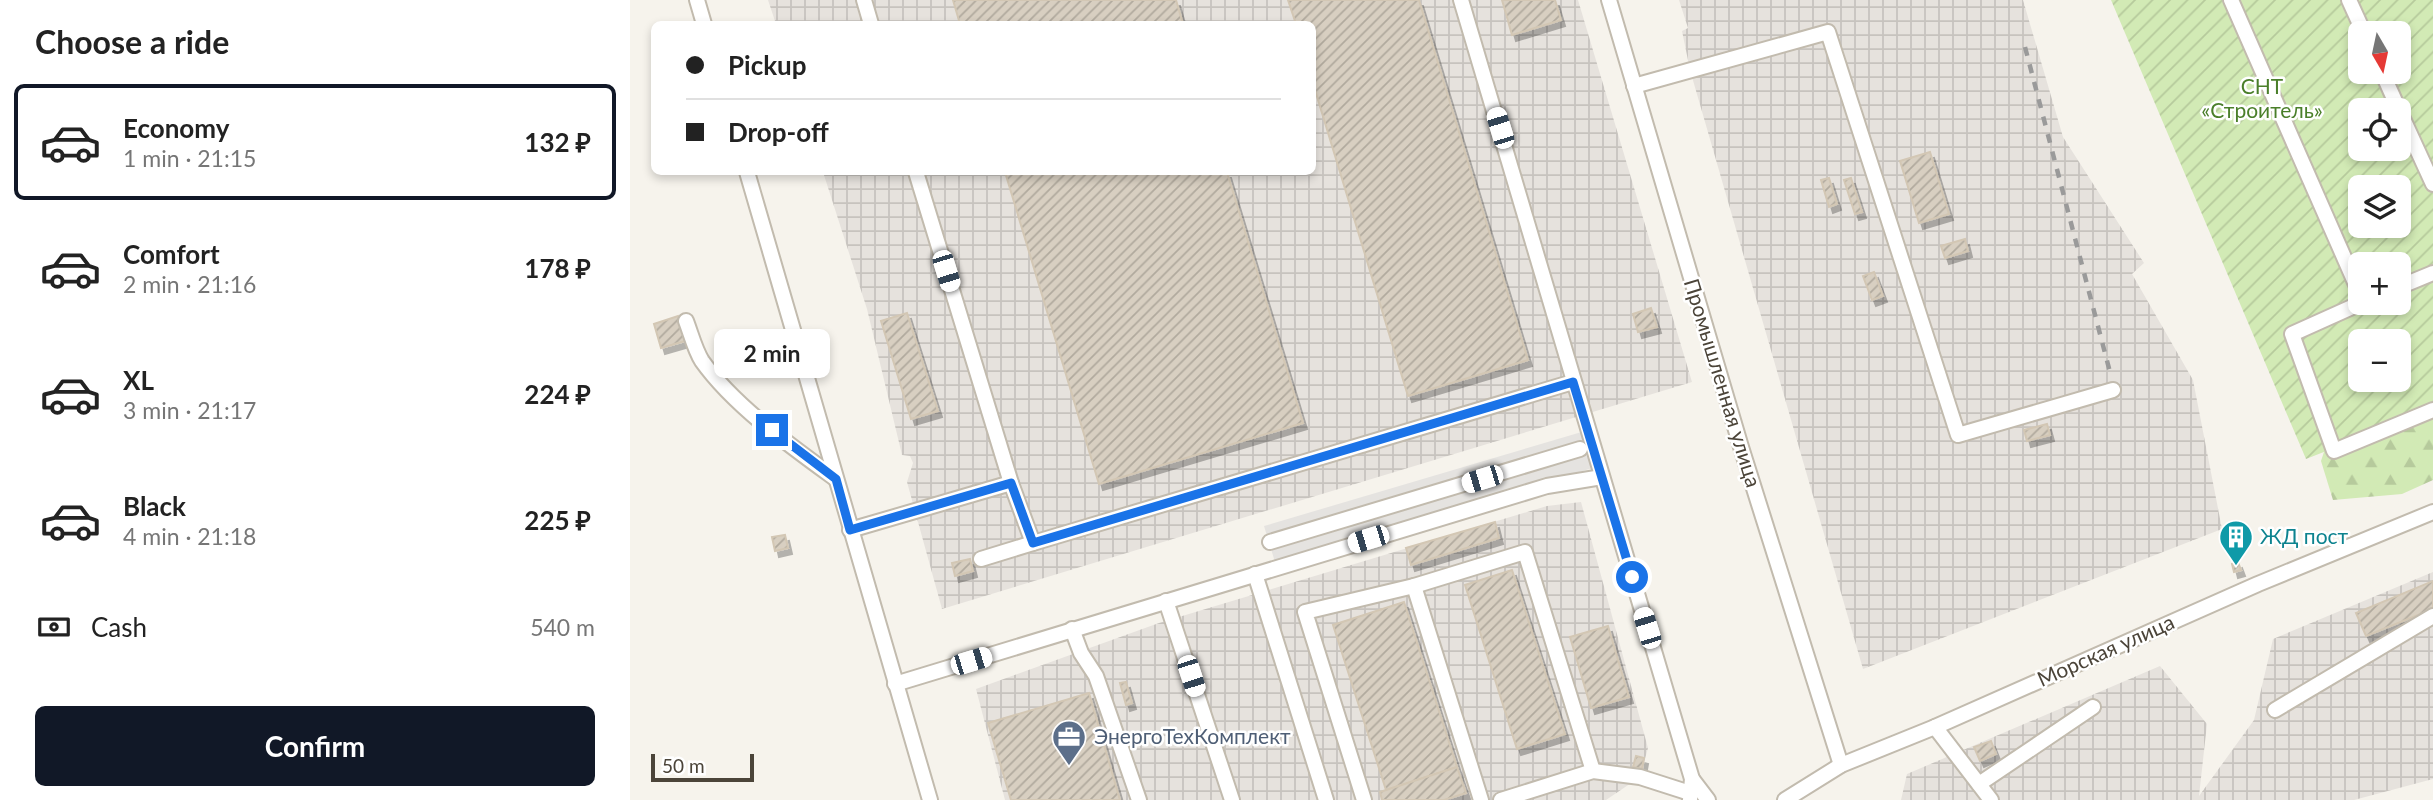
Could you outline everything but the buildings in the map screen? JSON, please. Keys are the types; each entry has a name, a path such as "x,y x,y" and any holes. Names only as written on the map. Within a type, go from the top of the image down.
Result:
{"street":[{"path":"697,0 703,21"},
{"path":"864,0 870,21"},
{"path":"1461,0 1602,477 1691,791"},
{"name":"Промышленная улица","path":"1609,0 1741,447 1841,765"},
{"path":"2231,0 2348,266"},
{"path":"2349,0 2359,21"},
{"path":"1634,86 1828,32 1958,435 2113,390"},
{"path":"2411,136 2433,184"},
{"path":"748,175 930,800"},
{"path":"917,175 1011,483 1033,543"},
{"path":"2411,281 2433,272"},
{"path":"2348,309 2292,334 2334,452 2433,410"},
{"path":"686,321 701,360 734,396 791,446 836,479"},
{"path":"981,559 1573,382"},
{"path":"1270,541 1580,449"},
{"path":"895,684 1547,486 1602,477"},
{"path":"850,530 1011,483"},
{"path":"1383,508 1391,532"},
{"name":"Морская улица","path":"1784,800 1802,796 1841,765 1935,727 2258,584 2433,512"},
{"path":"1364,800 1305,612 1414,586 1525,552 1593,771"},
{"path":"1255,574 1325,800"},
{"path":"1414,586 1481,800"},
{"path":"1166,601 1232,800"},
{"path":"2275,710 2433,616"},
{"path":"1072,629 1081,653 1096,676 1139,800"},
{"path":"1979,784 2093,707"},
{"path":"1935,727 1991,800"},
{"path":"1501,800 1593,771 1640,777 1691,791 1708,800"}],"shaded area":[{"path":"768,0 1578,0 1692,382 942,609 907,482 913,463 910,456 902,455 867,309 824,175 1316,175 1316,21 775,21"},
{"path":"1679,0 2023,0 2063,137 2144,263 2132,274 2193,380 2222,529 1863,669 1690,70 1682,31 1688,28"},
{"path":"1585,431 1596,467 1275,562 1264,526"},
{"path":"1581,502 1648,748 1640,777 1606,800 1005,800 976,689 1159,623 1547,506"},
{"path":"2433,572 2433,779 2354,800 1901,800 1907,774 2160,666 2207,724 2199,796 2254,720 2273,639"}],"green space":[{"name":"СНТ «Строитель»","path":"2111,0 2433,0 2433,409 2306,459"},
{"path":"2433,403 2433,480 2402,494 2333,500 2321,461 2327,443"}],"railway":[{"path":"2025,47 2111,376"}],"place":[{"name":"ЖД пост","path":"2236,567"},
{"name":"ЭнергоТехКомплект","path":"1069,767"}],"route":[{"path":"772,430 836,479 850,530 1011,483 1033,543 1573,382 1632,577"}]}
